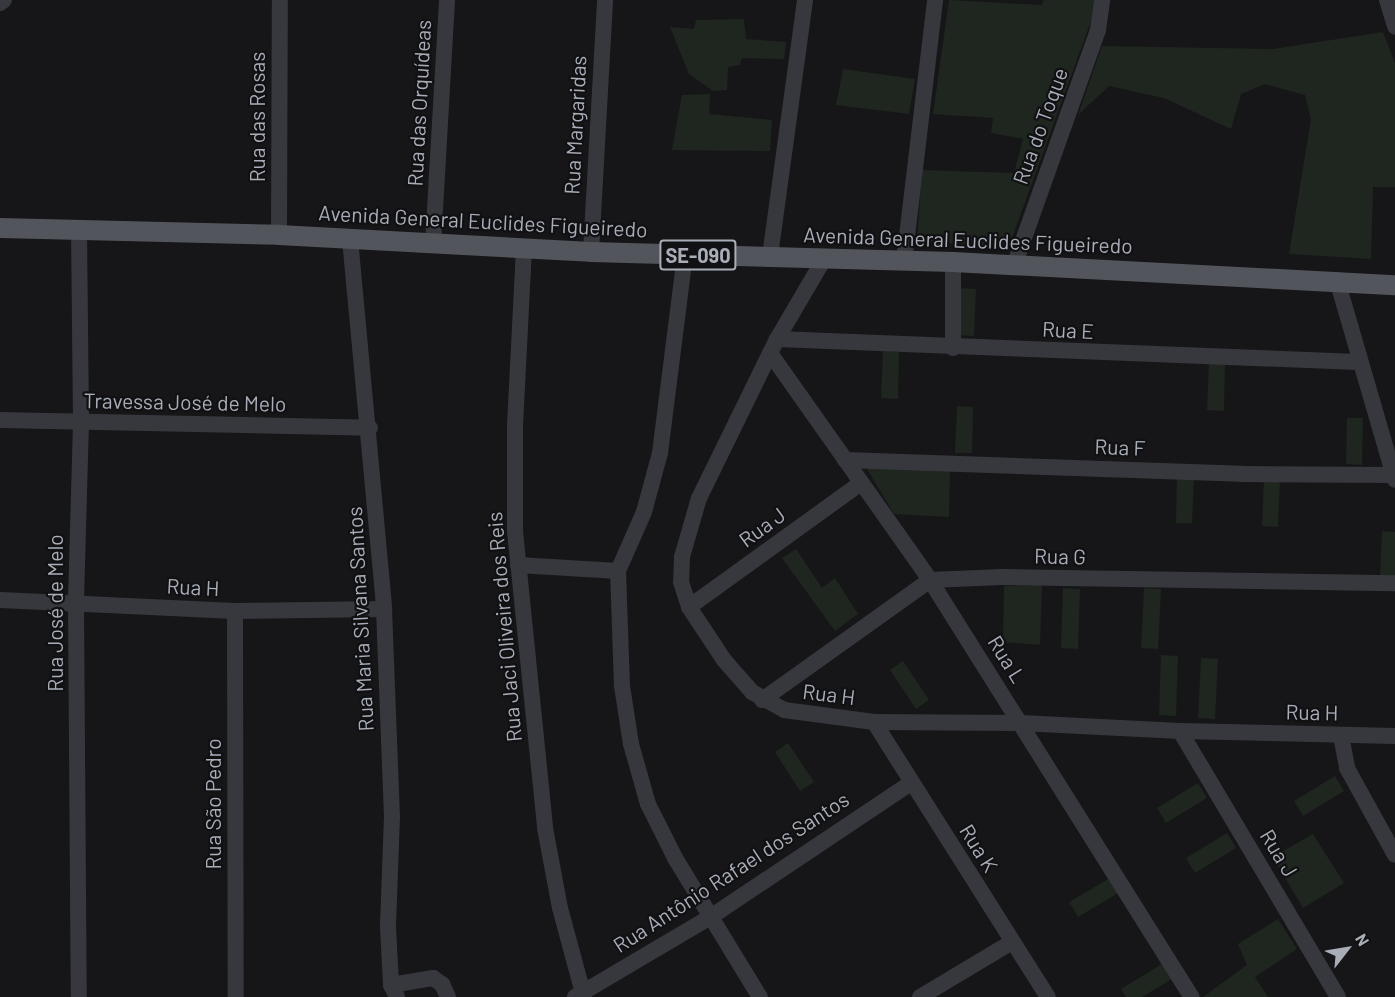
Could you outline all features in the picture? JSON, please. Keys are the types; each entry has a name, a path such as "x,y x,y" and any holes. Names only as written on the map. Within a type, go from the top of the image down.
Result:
{"main road":[{"name":"Avenida General Euclides Figueiredo","path":"0,228 279,235 591,252 954,262 1337,280 1395,285"}],"street":[{"path":"0,3 4,0"},
{"name":"Rua das Rosas","path":"279,235 280,0"},
{"name":"Rua das Orquídeas","path":"433,244 447,0"},
{"name":"Rua Margaridas","path":"591,252 605,0"},
{"path":"770,256 805,0"},
{"path":"904,261 935,0"},
{"name":"Rua do Toque","path":"1014,266 1098,30 1102,0"},
{"path":"1387,0 1395,27"},
{"name":"Rua José de Melo","path":"79,230 81,422 76,604 79,997"},
{"name":"Rua Maria Silvana Santos","path":"350,239 370,428 384,609 392,816 388,927 394,991"},
{"name":"Rua Jaci Oliveira dos Reis","path":"524,248 515,424 519,566 545,828 580,996"},
{"path":"685,255 660,453 644,512 618,571 622,686 639,774 666,841 760,997"},
{"name":"Rua H","path":"824,259 773,346 699,498 680,570 689,607 724,660 762,700 794,713 874,722 1021,723 1180,731 1395,736"},
{"path":"953,348 954,262"},
{"path":"1337,280 1358,362 1394,477"},
{"name":"Rua E","path":"773,346 953,348 1358,362"},
{"name":"Rua L","path":"773,346 845,460 930,580 1192,997"},
{"name":"Travessa José de Melo","path":"0,420 370,428"},
{"name":"Rua F","path":"845,460 1394,477"},
{"name":"Rua J","path":"689,607 861,483"},
{"path":"519,566 618,571"},
{"path":"762,700 930,580"},
{"name":"Rua G","path":"930,580 1395,583"},
{"name":"Rua H","path":"0,600 235,611 384,609"},
{"name":"Rua São Pedro","path":"235,611 236,997"},
{"name":"Rua K","path":"874,722 1048,997"},
{"name":"Rua J","path":"1180,731 1338,997"},
{"path":"1341,736 1347,768 1395,855"},
{"name":"Rua Antônio Rafael dos Santos","path":"580,996 712,916 911,783"},
{"path":"920,997 1012,942"},
{"path":"394,991 433,978 442,984 448,997"}],"shaded area":[{"path":"949,0 1042,5 1043,0 1094,0 1094,13 1008,249 917,240 922,170 1014,173 1023,139 991,133 993,118 933,114"},
{"path":"744,19 746,39 786,42 784,59 742,58 740,65 728,67 727,90 713,91 689,74 670,27 694,29 696,20"},
{"path":"1383,32 1395,63 1395,187 1373,187 1371,259 1289,254 1311,119 1305,95 1265,84 1241,94 1231,129 1164,98 1109,86 1078,115 1102,46 1273,49"},
{"path":"843,69 915,79 909,114 836,105"},
{"path":"710,94 709,114 772,120 770,151 672,150 682,95"},
{"path":"959,288 976,289 974,336 958,335"},
{"path":"883,351 899,352 898,399 881,398"},
{"path":"1209,363 1225,364 1224,411 1207,410"},
{"path":"957,406 973,407 972,453 955,453"},
{"path":"1347,418 1363,418 1362,465 1346,464"},
{"path":"864,464 950,470 949,517 894,514"},
{"path":"1177,476 1194,476 1192,523 1176,523"},
{"path":"1264,479 1280,480 1278,527 1262,526"},
{"path":"1382,531 1395,532 1395,579 1380,578"},
{"path":"796,549 822,588 835,578 858,614 835,631 782,558"},
{"path":"1042,585 1040,645 1003,642 1004,586"},
{"path":"1063,588 1080,589 1078,649 1061,648"},
{"path":"1144,588 1161,589 1158,649 1141,648"},
{"path":"1161,655 1178,656 1176,716 1159,715"},
{"path":"1201,658 1218,659 1215,719 1198,718"},
{"path":"903,661 929,700 916,709 890,670"},
{"path":"788,743 814,782 800,791 775,752"},
{"path":"1335,776 1344,791 1303,816 1294,801"},
{"path":"1198,783 1207,798 1166,823 1157,808"},
{"path":"1227,833 1236,848 1195,873 1186,858"},
{"path":"1313,834 1344,883 1303,908 1273,857"},
{"path":"1110,878 1120,892 1078,917 1069,902"},
{"path":"1278,919 1297,949 1255,977 1268,997 1203,997 1247,965 1238,944"},
{"path":"1162,964 1172,979 1142,997 1126,997 1121,989"}]}
